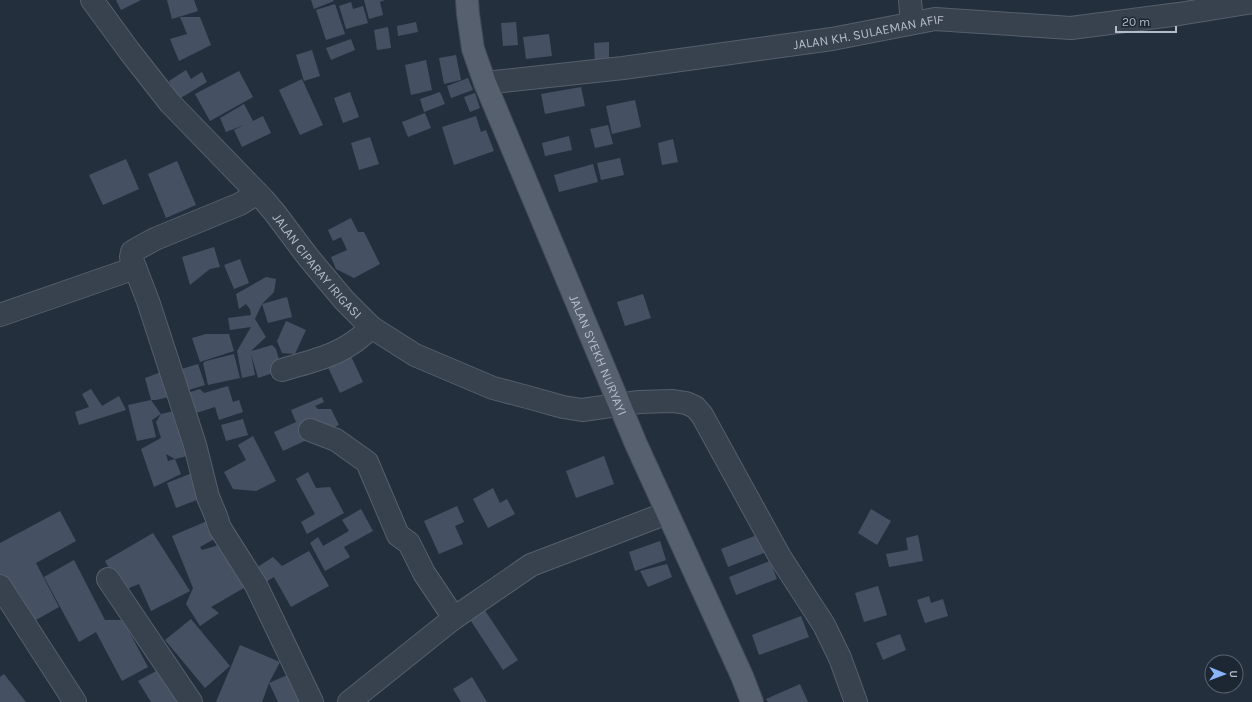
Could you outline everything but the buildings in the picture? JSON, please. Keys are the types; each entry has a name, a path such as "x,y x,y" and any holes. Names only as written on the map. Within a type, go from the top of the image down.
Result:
{"main road":[{"name":"JALAN SYEKH NURYAYI","path":"467,0 473,49 485,83 636,444 752,702"}],"street":[{"name":"JALAN CIPARAY IRIGASI","path":"92,0 170,103 250,197 275,213 317,268 344,300 361,336 415,355 493,388 572,409 622,410 638,402 673,401 686,403 695,407 702,415 780,557 824,625 840,658 856,702"},
{"path":"910,0 912,23"},
{"name":"JALAN KH. SULAEMAN AFIF","path":"485,83 623,68 832,38 935,19 1072,28 1179,14 1252,2"},
{"path":"250,197 155,239 132,252 131,257 195,445 208,497 220,528 256,585 312,702"},
{"path":"0,315 135,268"},
{"path":"282,370 336,353 361,336"},
{"path":"310,430 336,440 367,462 398,535 409,543 424,572 454,618"},
{"path":"350,702 454,618 531,564 667,513"},
{"path":"108,578 191,702"},
{"path":"0,586 75,702"}]}
